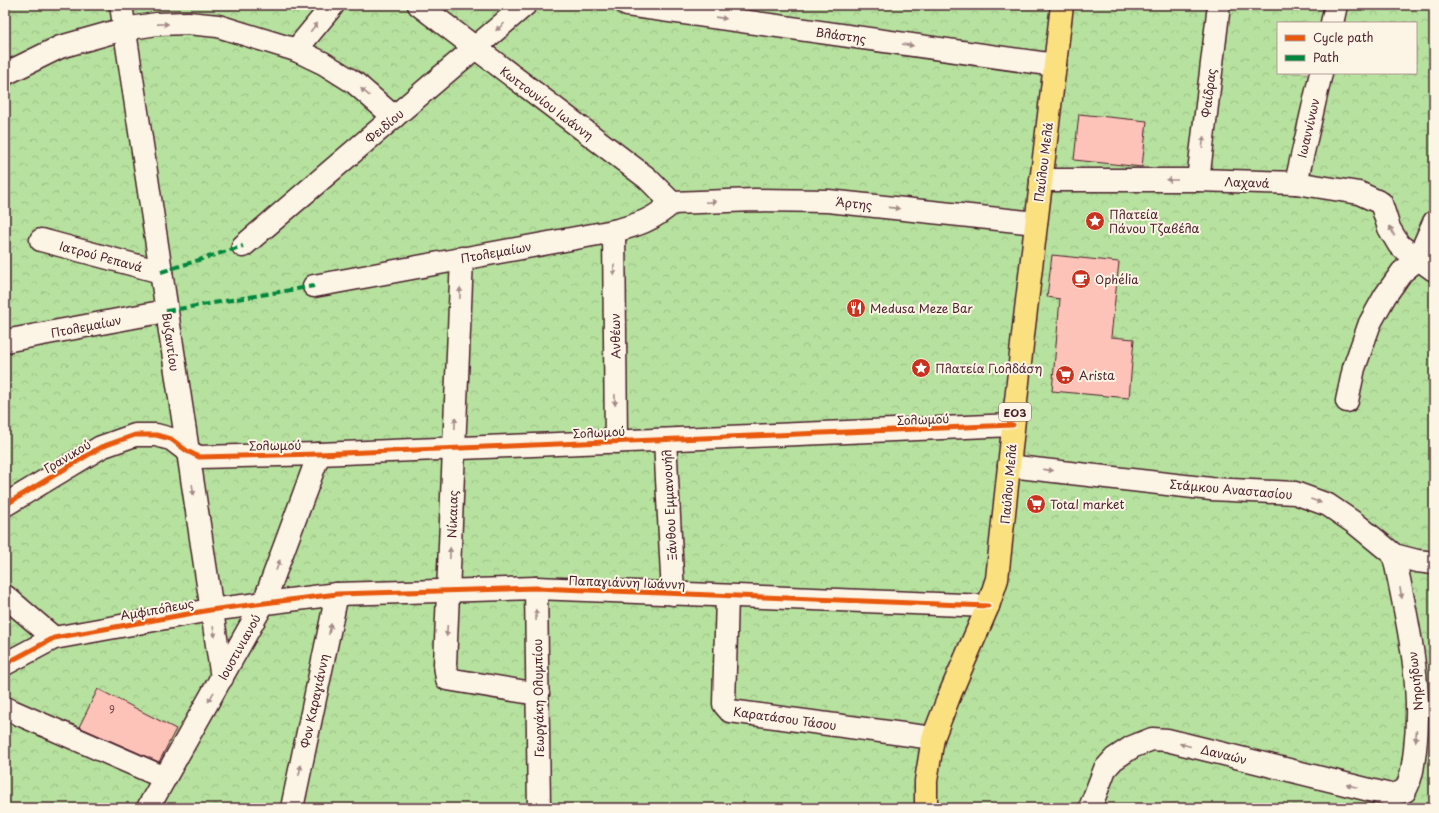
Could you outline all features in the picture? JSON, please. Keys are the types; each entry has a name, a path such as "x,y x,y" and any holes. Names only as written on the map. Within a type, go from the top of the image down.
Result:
{"main road":[{"name":"Παύλου Μελά","path":"926,808 926,781 933,738 950,694 988,606 997,579 1010,466 1013,425 1062,5"}],"street":[{"name":"Βυζαντίου","path":"121,5 210,610 222,678"},
{"path":"296,50 333,5"},
{"name":"Κωττουνίου Ιωάννη","path":"419,5 647,178 672,203"},
{"name":"Φειδίου","path":"243,246 525,5"},
{"name":"Βλάστης","path":"627,5 1055,65"},
{"name":"Φαίδρας","path":"1198,180 1219,5"},
{"path":"1332,22 1336,5"},
{"path":"5,74 60,47 124,29 157,24 188,23 218,26 296,50 323,63 355,83 394,117"},
{"name":"Ιωαννίνων","path":"1296,183 1321,74"},
{"name":"Λαχανά","path":"1041,180 1198,180 1296,183 1359,193 1381,203 1390,228 1399,245 1426,264"},
{"name":"Άρτης","path":"672,203 755,200 828,201 1036,223"},
{"name":"Πτολεμαίων","path":"314,286 614,231 640,224 658,215 672,203"},
{"path":"1347,401 1354,368 1370,323 1385,296 1402,272 1426,264 1434,222"},
{"name":"Ανθέων","path":"614,231 616,442"},
{"name":"Ιατρού Ρεπανά","path":"41,240 161,272"},
{"name":"Νίκαιας","path":"462,258 445,665 447,679 538,694"},
{"name":"Πτολεμαίων","path":"5,341 166,310"},
{"name":"Σολωμού","path":"187,451 199,457 319,454 1013,425"},
{"name":"Γρανικού","path":"5,505 101,447 135,434 156,435 171,439 187,451"},
{"name":"Ξάνθου Εμμανουήλ","path":"666,440 674,594"},
{"name":"Ιουστινιανού","path":"148,808 264,602 319,454"},
{"name":"Στάμκου Αναστασίου","path":"1010,466 1211,489 1296,494 1328,505 1356,524 1394,555 1417,561 1434,563"},
{"name":"Νηριήδων","path":"1390,795 1405,791 1411,779 1418,713 1417,682 1412,648 1394,555"},
{"name":"Παπαγιάννη Ιωάννη","path":"264,602 337,594 449,592 536,588 988,606"},
{"name":"Γεωργάκη Ολυμπίου","path":"536,588 539,808"},
{"name":"Φον Καραγιάννη","path":"292,808 337,594"},
{"path":"5,596 54,638"},
{"name":"Καρατάσου Τάσου","path":"727,596 724,704 730,711 933,738"},
{"name":"Αμφιπόλεως","path":"5,664 54,638 210,610 264,602"},
{"path":"5,708 165,778"},
{"name":"Δαναών","path":"1090,808 1105,769 1114,759 1132,747 1152,739 1167,740 1390,795"}],"green space":[{"path":"5,5 1434,5 1434,808 5,808"}],"building":[{"path":"1079,114 1147,121 1142,167 1074,160"},
{"path":"1052,255 1119,262 1111,337 1134,339 1129,398 1052,391 1060,299 1047,297"},
{"path":"98,689 176,729 159,762 79,727"}],"marked path":[{"path":"161,272 243,246"},
{"path":"166,311 314,286"}],"cycle path":[{"path":"5,505 101,447 135,435 156,435 171,439 187,451 199,457 319,454 1013,425"},
{"path":"5,664 54,638 210,610 337,594 536,588 988,606"}],"place":[{"name":"Πλατεία Πάνου Τζαβέλα","path":"1095,221"},
{"name":"Ophélia","path":"1081,279"},
{"name":"Medusa Meze Bar","path":"856,308"},
{"name":"Πλατεία Γιολδάση","path":"921,368"},
{"name":"Arista","path":"1065,375"},
{"name":"Total market","path":"1036,504"}]}
